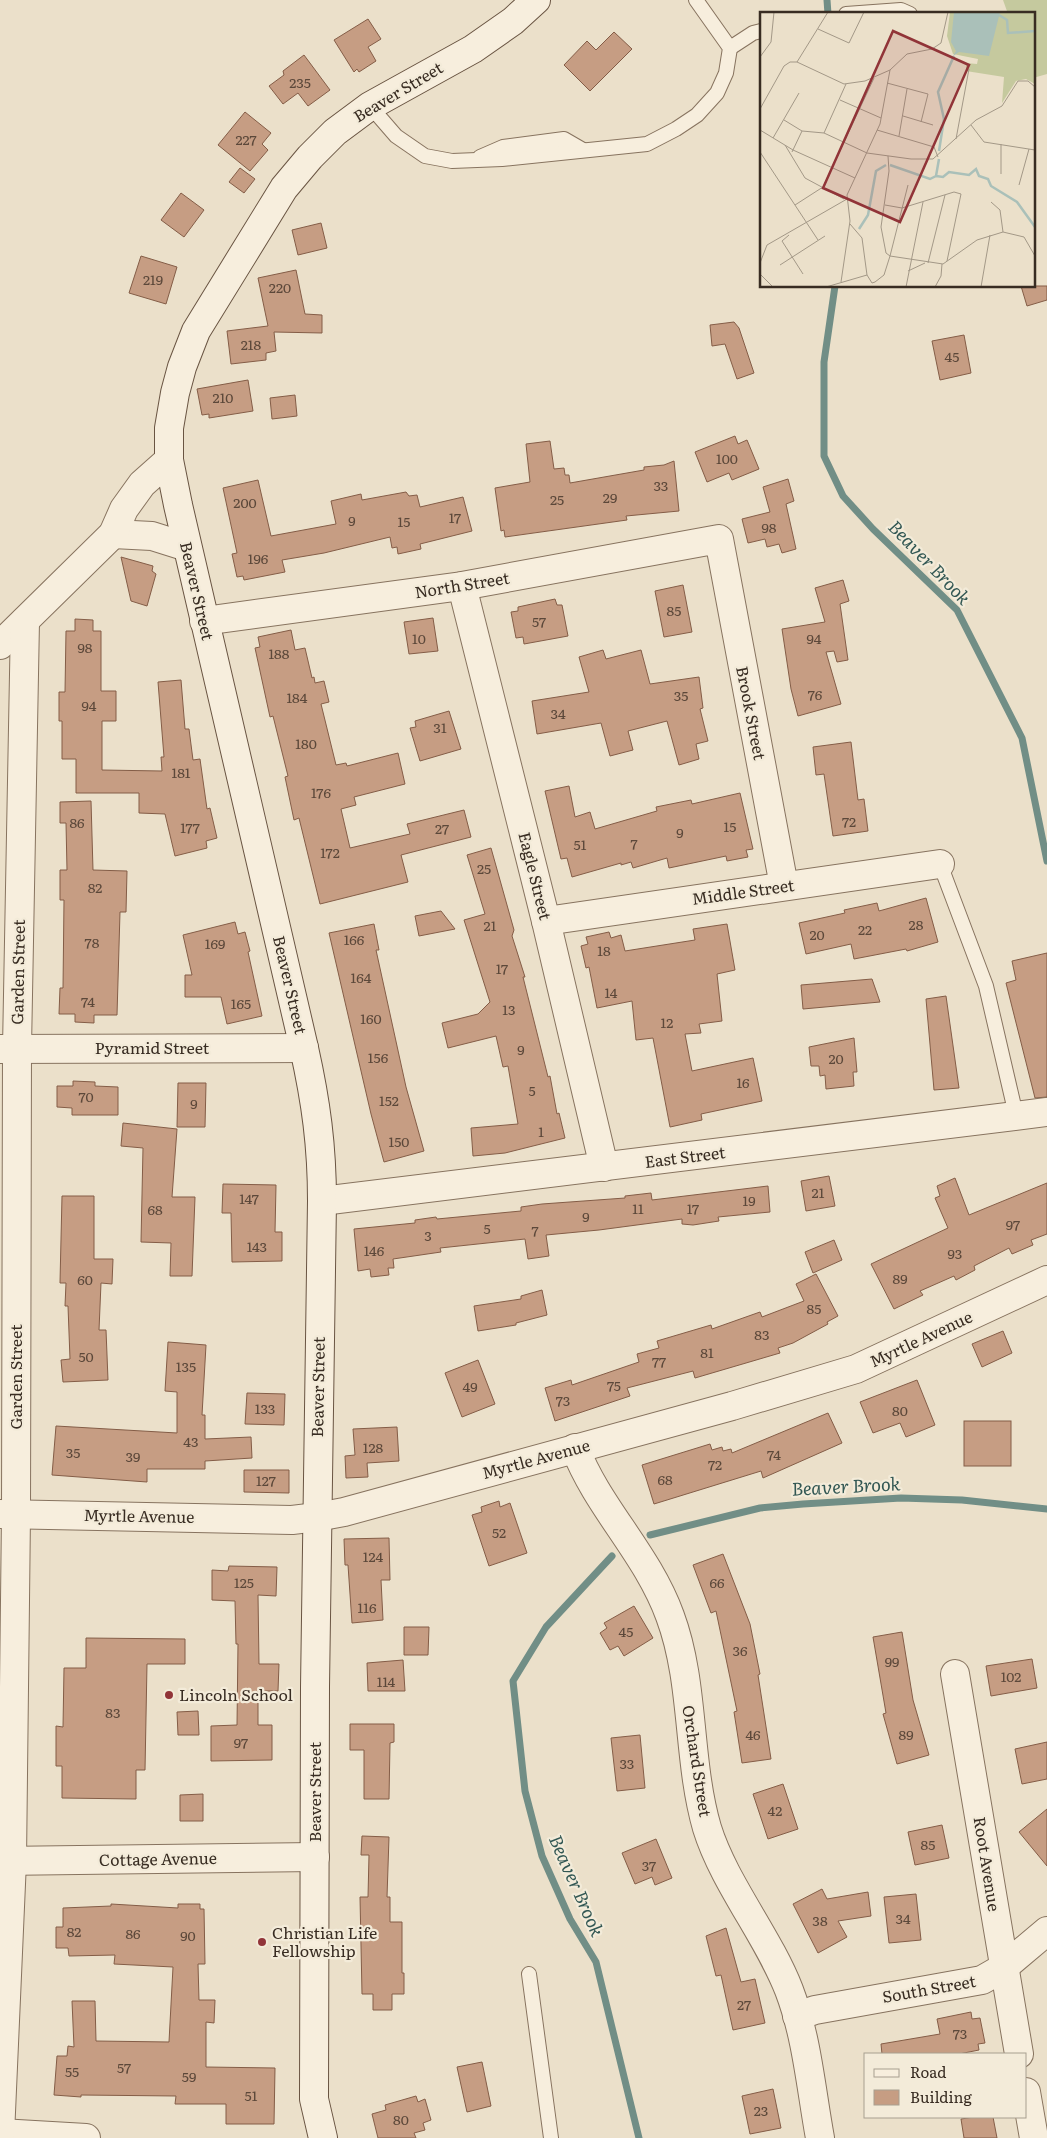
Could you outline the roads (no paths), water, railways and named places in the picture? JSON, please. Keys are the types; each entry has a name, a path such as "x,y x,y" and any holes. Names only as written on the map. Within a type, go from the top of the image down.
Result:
{"street":[{"name":"Beaver Street","path":"323,2138 314,2099 322,1201 322,1157 319,1120 304,1048 187,547 169,460 169,428 175,393 196,331 284,188 310,157 335,132 370,106 473,49 513,21 536,0"},
{"path":"0,645 113,534 124,509 142,484 169,460"},
{"path":"113,534 152,536 187,547"},
{"name":"North Street","path":"204,620 462,586 719,539"},
{"name":"Brook Street","path":"719,539 784,886"},
{"name":"Eagle Street","path":"462,586 546,921 604,1166"},
{"name":"Garden Street","path":"0,2134 6,1861 8,1048 25,621"},
{"name":"Middle Street","path":"546,921 940,864"},
{"name":"Pyramid Street","path":"8,1048 304,1048"},
{"name":"East Street","path":"322,1201 1047,1112"},
{"name":"Myrtle Avenue","path":"8,1514 292,1520 318,1518 732,1406 856,1369 1047,1280"},
{"name":"Orchard Street","path":"575,1448 590,1480 647,1566 670,1616 678,1641 697,1778 708,1830 722,1862 789,1989 797,2016 820,2138"},
{"name":"Root Avenue","path":"956,1674 1019,2053"},
{"name":"Cottage Avenue","path":"6,1861 315,1857"},
{"name":"South Street","path":"797,2016 815,2010 982,1980 1004,1968 1047,1932"},
{"path":"1027,2098 1034,2138"},
{"path":"0,2134 86,2138"}],"lane":[{"path":"370,106 396,136 425,156 452,161 474,159 502,160 647,144 676,129 697,115 717,93 726,73 730,48 696,0"},
{"path":"874,12 901,10 906,12"},
{"path":"730,48 752,33 760,31"},
{"path":"940,864 986,986 1016,1115"},
{"path":"529,1974 551,2138"}],"waterway":[{"name":"Beaver Brook","path":"827,0 828,12"},
{"name":"Beaver Brook","path":"835,288 824,362 824,456 843,496 873,529 957,610 1022,738 1047,861"},
{"name":"Beaver Brook","path":"650,1535 760,1508 803,1504 901,1498 962,1500 1047,1509"},
{"name":"Beaver Brook","path":"612,1556 546,1627 513,1681 525,1791 542,1856 570,1919 596,1962 639,2138"}],"place":[{"name":"Lincoln School","path":"169,1695"},
{"name":"Christian Life Fellowship","path":"262,1942"}]}
